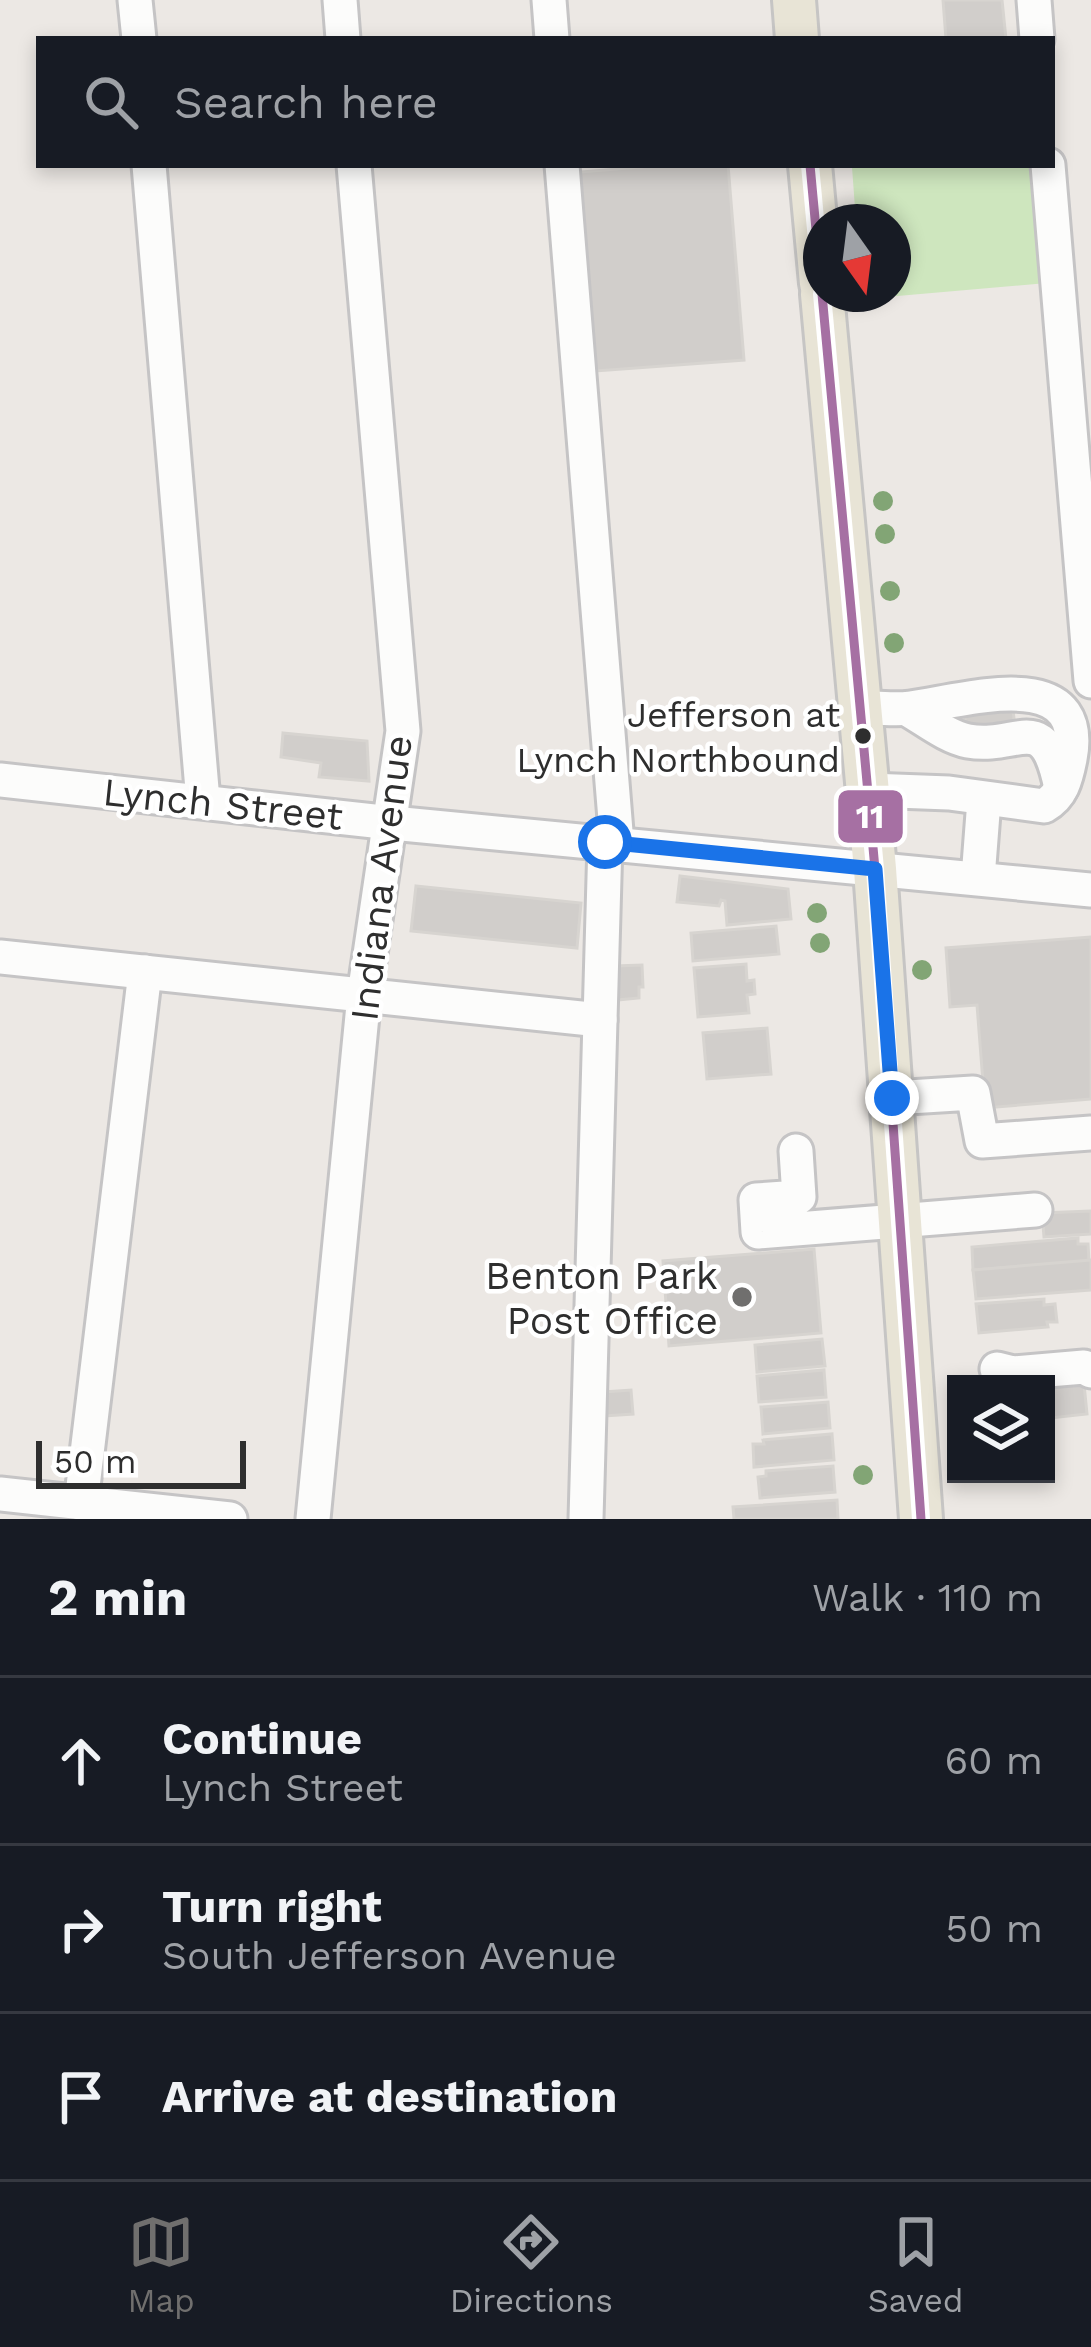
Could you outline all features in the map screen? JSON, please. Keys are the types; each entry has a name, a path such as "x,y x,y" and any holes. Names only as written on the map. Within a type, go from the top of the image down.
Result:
{"main road":[{"path":"794,0 797,36"},
{"path":"810,168 814,204"},
{"path":"824,312 869,790 921,1519"}],"street":[{"path":"135,0 139,36"},
{"path":"340,0 343,36"},
{"path":"549,0 552,36"},
{"path":"1034,0 1037,36"},
{"path":"149,168 203,801"},
{"name":"Indiana Avenue","path":"313,1519 364,994 404,731 354,168"},
{"path":"562,168 611,843 600,1020 586,1519"},
{"path":"1048,168 1091,681"},
{"path":"862,707 907,709 967,740 1026,735 1039,740 1050,752 1062,790 1044,806 949,793 869,790"},
{"name":"Lynch Street","path":"0,780 1091,890"},
{"path":"978,878 983,800"},
{"path":"0,957 600,1020"},
{"path":"81,1503 145,972"},
{"path":"892,1098 973,1093 982,1141 1091,1133"},
{"path":"796,1151 799,1197 756,1200 758,1232 1035,1210"},
{"path":"997,1369 1013,1373 1073,1367 1091,1371"},
{"path":"0,1494 230,1519"}],"green space":[{"path":"852,168 1037,168 1047,283 911,295 911,204 855,204"}],"building":[{"path":"943,0 1002,0 1006,36 946,36"},
{"path":"728,168 744,360 596,371 580,172"},
{"path":"1012,703 1015,726 966,731 964,707"},
{"path":"283,733 367,741 369,781 319,777 321,763 281,757"},
{"path":"680,876 788,889 791,919 727,925 725,901 719,906 677,902"},
{"path":"416,886 581,903 577,948 411,931"},
{"path":"776,926 779,954 693,961 691,933"},
{"path":"1091,937 1091,1099 985,1108 977,1005 950,1007 946,948"},
{"path":"746,964 747,981 754,980 755,994 747,995 749,1013 698,1017 694,968"},
{"path":"642,965 639,998 617,1000 615,966"},
{"path":"767,1028 771,1074 707,1079 703,1033"},
{"path":"1091,1211 1091,1234 1044,1237 1042,1213"},
{"path":"1078,1238 1078,1244 1088,1244 1089,1261 973,1270 972,1247"},
{"name":"Benton Park Post Office","path":"814,1249 821,1333 669,1346 663,1261"},
{"path":"1091,1260 1091,1290 976,1299 973,1270"},
{"path":"1044,1299 1044,1305 1055,1304 1057,1322 1047,1322 1048,1327 979,1333 976,1304"},
{"path":"822,1339 825,1366 757,1372 755,1345"},
{"path":"824,1370 826,1397 759,1402 757,1376"},
{"path":"1083,1374 1087,1414 1055,1417 1055,1382"},
{"path":"631,1390 633,1414 605,1416 604,1392"},
{"path":"828,1402 830,1428 763,1434 761,1407"},
{"path":"832,1434 834,1460 754,1467 753,1444"},
{"path":"833,1466 835,1492 760,1498 758,1477 766,1476 766,1471"},
{"path":"837,1500 838,1519 734,1519 733,1507"}],"transit line":[{"name":"11","path":"810,168 814,204"},
{"name":"11","path":"824,312 875,869 921,1519"}],"place":[{"name":"Jefferson at Lynch Northbound","path":"863,736"},
{"name":"Benton Park Post Office","path":"742,1297"}],"route":[{"path":"605,842 875,869 892,1098"}]}
